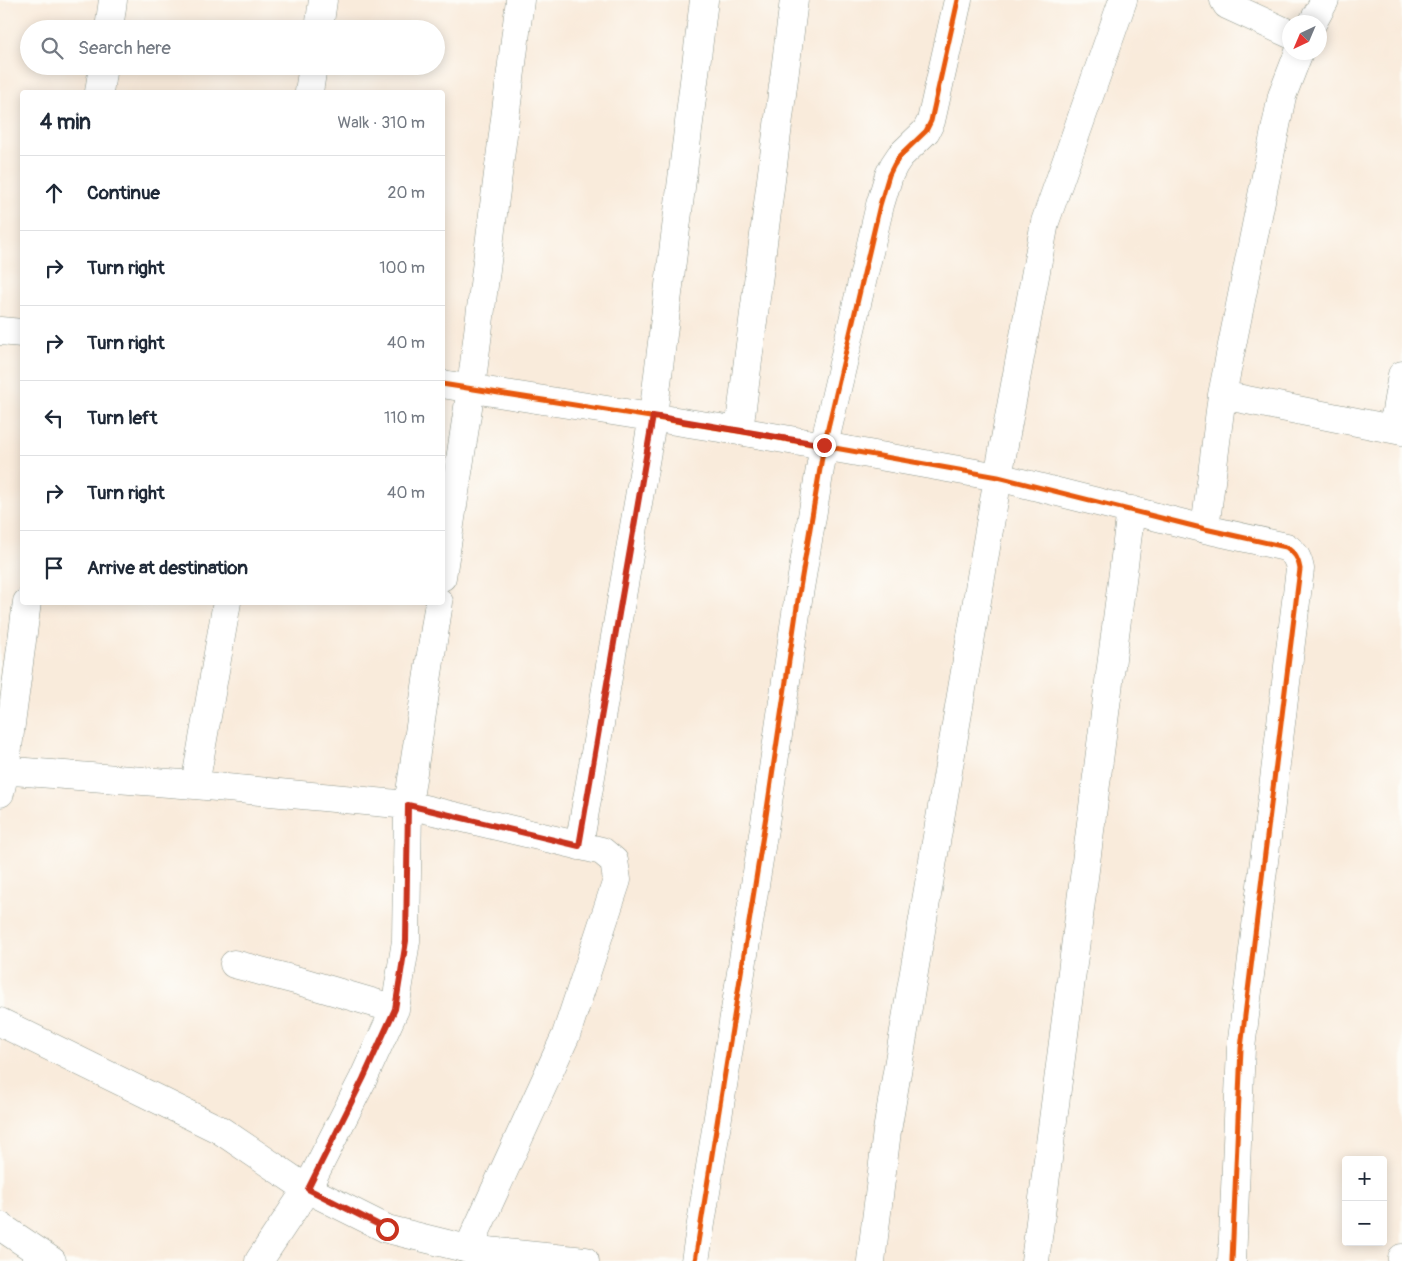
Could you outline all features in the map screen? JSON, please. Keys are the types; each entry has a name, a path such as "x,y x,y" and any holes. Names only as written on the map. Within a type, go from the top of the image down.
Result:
{"street":[{"path":"110,20 113,0"},
{"path":"320,20 323,0"},
{"path":"445,557 471,388 520,0"},
{"path":"579,846 653,416 704,0"},
{"path":"739,430 794,0"},
{"path":"695,1261 824,445 880,204 894,165 900,156 926,131 931,120 958,0"},
{"path":"871,1261 887,1131 998,477 1045,222 1123,0"},
{"path":"1224,0 1228,5 1282,30"},
{"path":"1317,15 1325,0"},
{"path":"1205,529 1222,395 1282,96 1296,60"},
{"path":"99,90 102,75"},
{"path":"309,90 312,75"},
{"path":"0,331 20,333"},
{"path":"1222,395 1397,430 1402,375"},
{"path":"445,384 739,430 998,477 1205,529 1286,547 1294,552 1300,569 1241,1048 1232,1261"},
{"path":"1036,1261 1131,510"},
{"path":"27,605 2,778 195,785 408,805 602,851 614,861 617,880 566,1035 468,1248"},
{"path":"195,785 226,605"},
{"path":"259,1261 308,1189 363,1079 395,1009 406,941 408,805 439,605"},
{"path":"234,964 300,980 395,1009"},
{"path":"0,1022 220,1130 308,1189 387,1229 468,1248 585,1261"},
{"path":"0,1226 52,1261"}],"cycle path":[{"path":"695,1261 824,445 880,205 889,175 900,156 926,131 931,121 958,0"},
{"path":"445,384 739,431 998,477 1205,529 1286,547 1294,554 1300,569 1241,1048 1232,1261"}],"route":[{"path":"387,1229 308,1189 363,1079 395,1009 406,941 408,805 579,846 653,416 824,445"}]}
